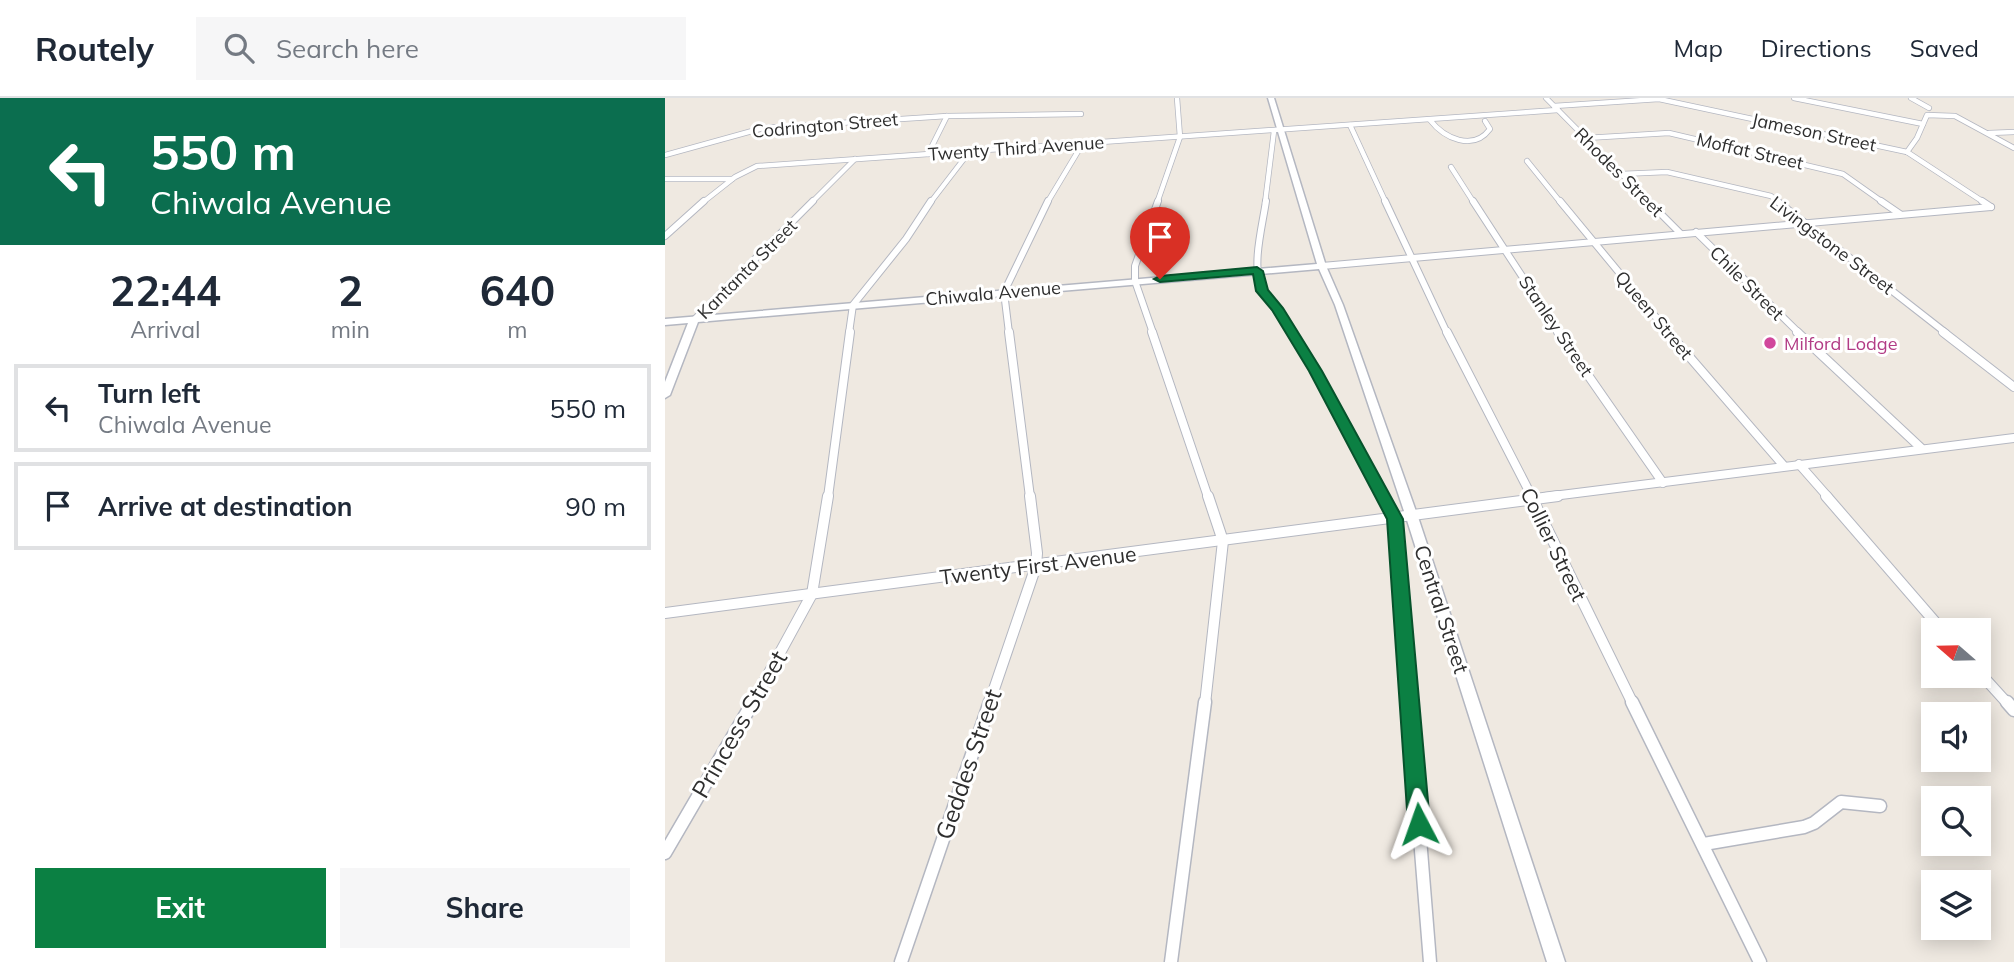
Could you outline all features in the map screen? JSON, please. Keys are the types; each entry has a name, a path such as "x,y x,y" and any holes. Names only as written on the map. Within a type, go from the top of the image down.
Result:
{"main road":[{"name":"Chiwala Avenue","path":"665,322 1322,266"},
{"name":"Central Street","path":"1322,266 1339,305 1412,517 1556,962"},
{"name":"Kantanta Street","path":"665,395 694,320"}],"street":[{"path":"1171,962 1216,618 1223,541 1135,281 1135,266 1180,137 1177,98"},
{"name":"Central Street","path":"1271,98 1277,130 1322,266"},
{"path":"1546,98 1556,108"},
{"path":"1794,98 1923,124"},
{"path":"1910,98 1929,108"},
{"name":"Jameson Street","path":"1430,120 1659,99 1907,152"},
{"name":"Rhodes Street","path":"1556,108 1681,234"},
{"name":"Codrington Street","path":"665,155 763,128 947,116 1081,114"},
{"path":"1322,266 1991,207 1907,152 1917,138 1927,115 1955,116 2014,148"},
{"path":"928,154 947,116"},
{"path":"1430,120 1445,136 1465,140 1481,138 1488,134 1490,129 1485,121"},
{"name":"Twenty Third Avenue","path":"732,179 751,167 1430,120"},
{"name":"Collier Street","path":"1350,125 1411,258 1761,962"},
{"path":"1277,130 1257,271 1262,291 1277,308 1316,371 1395,519 1430,962"},
{"path":"1987,134 2014,132"},
{"name":"Moffat Street","path":"1586,138 1669,133 1826,169 1850,179 1900,214"},
{"path":"1036,566 1037,553 1004,292 1044,208 1083,144"},
{"path":"853,305 906,239 919,217 970,151"},
{"name":"Kantanta Street","path":"694,320 855,159"},
{"name":"Queen Street","path":"1527,161 1784,466"},
{"name":"Stanley Street","path":"1451,167 1663,483"},
{"name":"Livingstone Street","path":"1621,174 1667,172 1762,193 1776,199 2014,387"},
{"path":"665,179 732,179"},
{"path":"665,236 732,179"},
{"name":"Chile Street","path":"1696,232 1776,313 1921,448"},
{"name":"Princess Street","path":"665,853 764,683 812,594 828,497 853,305"},
{"name":"Twenty First Avenue","path":"665,613 2014,438"},
{"path":"1799,464 1932,618"},
{"name":"Geddes Street","path":"901,962 1036,566"},
{"path":"1991,686 2014,710"},
{"path":"1704,844 1804,827 1814,823 1841,802 1880,806"}],"place":[{"name":"Milford Lodge","path":"1770,343"}],"route":[{"path":"1160,279 1257,271 1262,291 1277,308 1316,371 1395,519 1419,824"}]}
